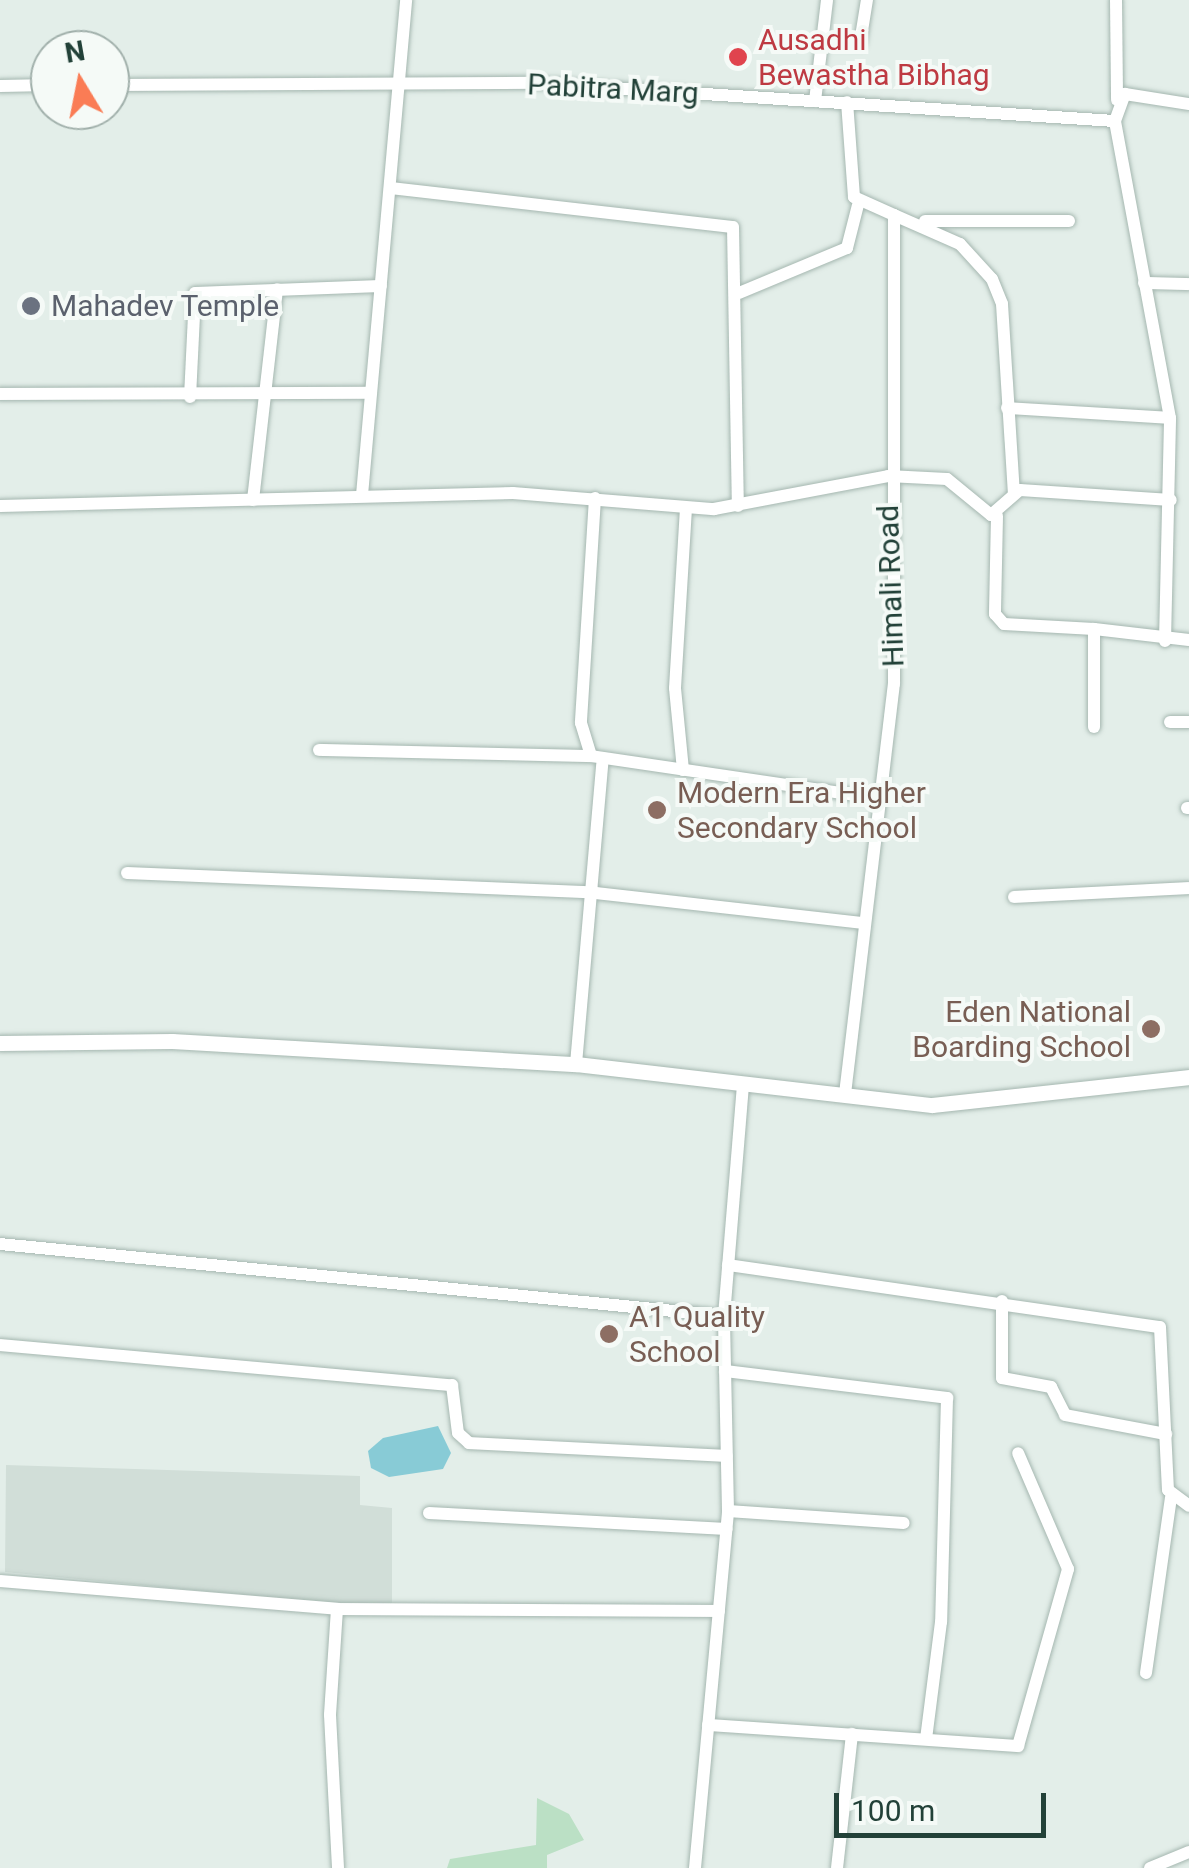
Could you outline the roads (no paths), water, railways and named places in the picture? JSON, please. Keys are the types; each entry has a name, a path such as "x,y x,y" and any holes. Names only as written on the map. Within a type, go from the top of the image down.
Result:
{"street":[{"path":"362,496 390,188 393,82 406,0"},
{"path":"815,101 827,0"},
{"path":"822,42 860,43 868,0"},
{"path":"1116,0 1115,120 1170,418 1165,642"},
{"name":"Pabitra Marg","path":"130,85 393,82 847,102 1115,120"},
{"path":"0,86 30,86"},
{"path":"1117,100 1134,93 1189,104"},
{"path":"739,293 847,248 858,205 847,102"},
{"path":"390,188 730,225 739,293 738,506"},
{"path":"858,205 922,221 1069,221"},
{"name":"Himali Road","path":"845,1094 862,923 882,799 894,684 888,476 894,215"},
{"path":"922,221 960,244 992,279 1014,493 997,516 992,595 1004,624 1094,630 1165,642 1189,640"},
{"path":"1144,283 1189,284"},
{"path":"190,397 195,293 381,286"},
{"path":"253,500 277,289"},
{"path":"0,394 190,397 371,393"},
{"path":"1008,408 1170,418"},
{"path":"0,506 362,496 594,498 686,508 738,506 888,476 947,479 997,516"},
{"path":"1014,493 1171,500"},
{"path":"576,1064 595,893 596,760 581,723 594,498"},
{"path":"683,770 674,688 686,508"},
{"path":"1094,630 1094,727"},
{"path":"1170,722 1189,722"},
{"path":"319,750 596,760 882,799"},
{"path":"127,873 595,893 862,923"},
{"path":"1014,898 1189,888"},
{"path":"0,1043 172,1041 576,1064 983,1106 1189,1077"},
{"path":"695,1868 728,1512 724,1316 742,1084"},
{"path":"0,1244 724,1316"},
{"path":"728,1265 1002,1301 1163,1328 1172,1498 1146,1673"},
{"path":"1002,1301 1002,1378 1050,1388 1065,1415 1166,1434"},
{"path":"0,1345 452,1385 458,1433 469,1443 727,1456"},
{"path":"725,1371 947,1398 941,1622 926,1739"},
{"path":"708,1725 1020,1743 1068,1569 1018,1453"},
{"path":"1172,1498 1189,1506"},
{"path":"728,1512 904,1523"},
{"path":"430,1513 726,1529"},
{"path":"0,1582 337,1608 719,1611"},
{"path":"337,1608 330,1715 338,1868"},
{"path":"837,1868 852,1734"},
{"path":"1150,1868 1189,1852"}],"water":[{"path":"438,1426 451,1453 443,1469 389,1477 371,1468 368,1451 383,1438"}],"place":[{"name":"Ausadhi Bewastha Bibhag","path":"738,57"},
{"name":"Mahadev Temple","path":"31,306"},
{"name":"Modern Era Higher Secondary School","path":"657,810"},
{"name":"Eden National Boarding School","path":"1151,1029"},
{"name":"A1 Quality School","path":"609,1334"}]}
